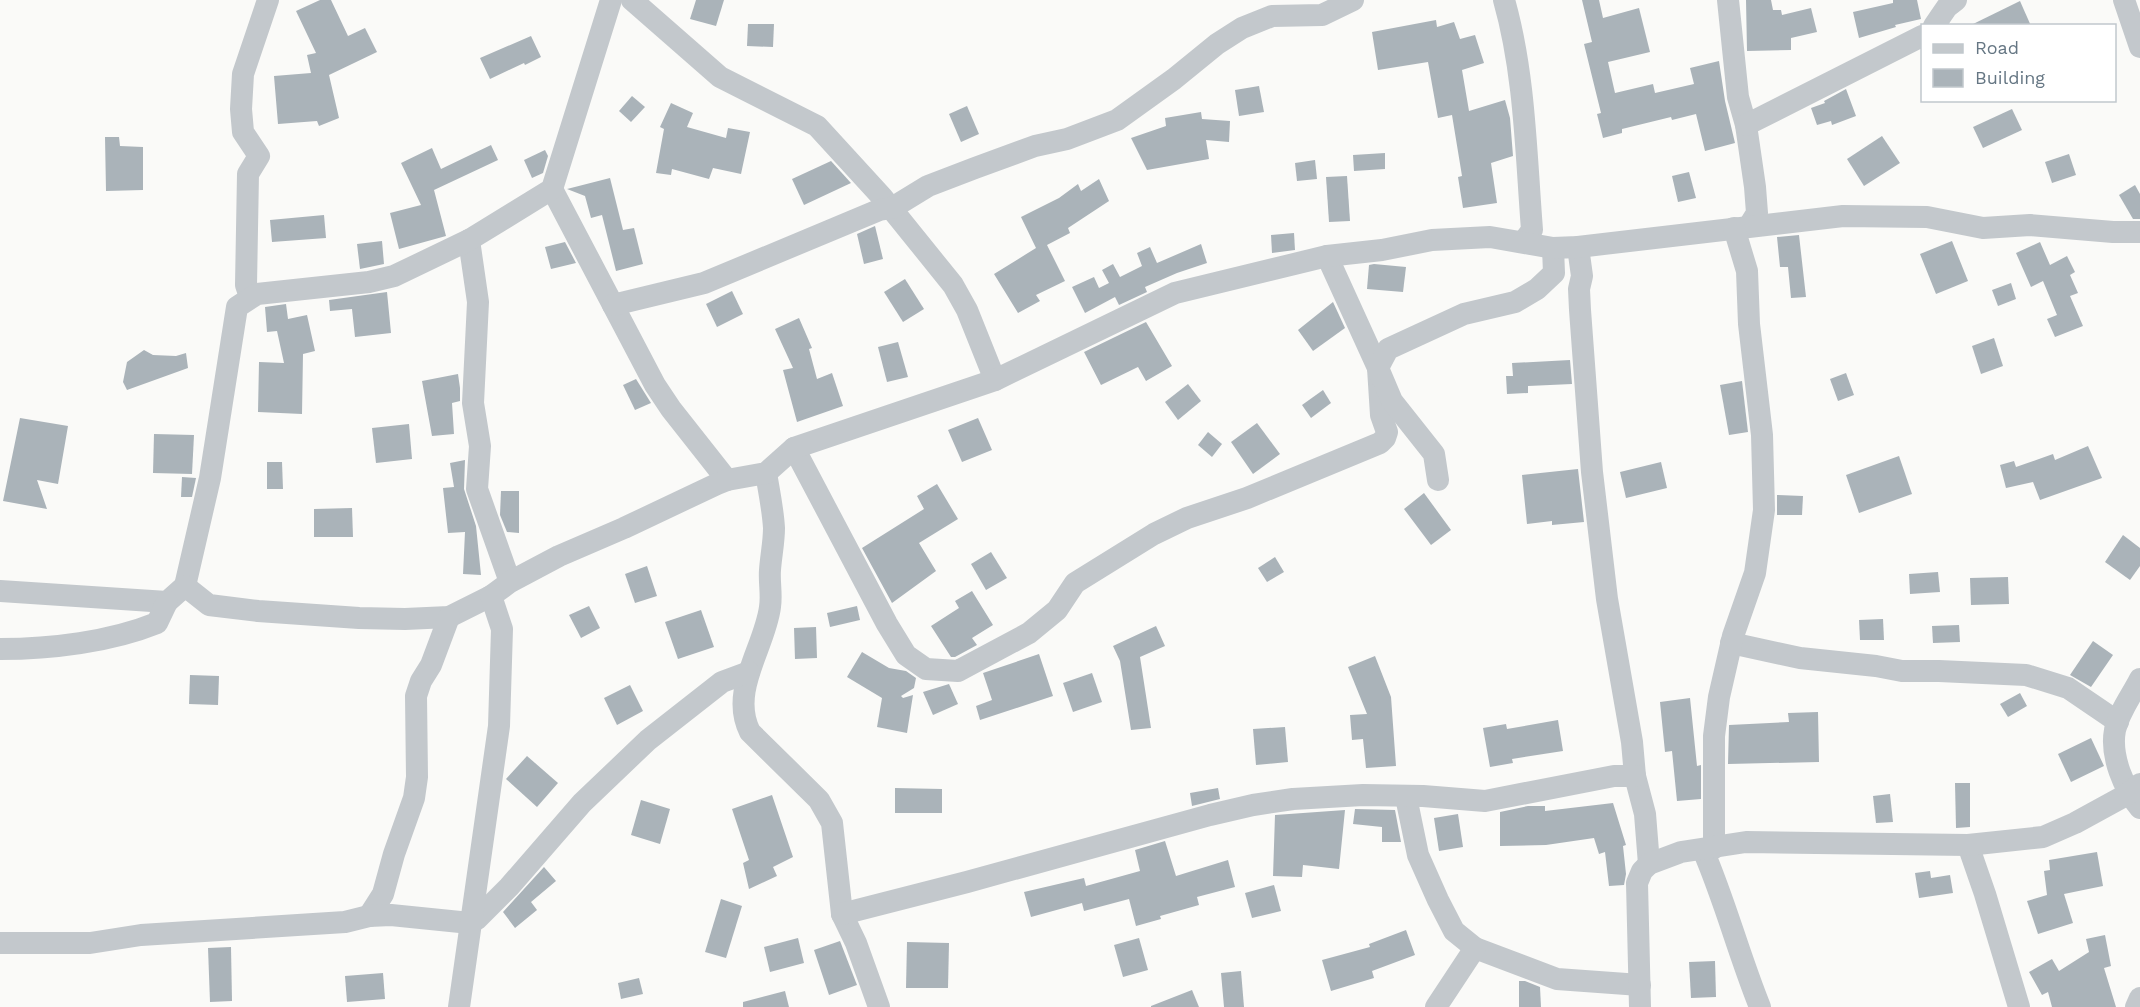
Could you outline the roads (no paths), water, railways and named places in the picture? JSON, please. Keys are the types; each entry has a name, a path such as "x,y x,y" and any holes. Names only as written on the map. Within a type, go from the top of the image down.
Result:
{"street":[{"path":"250,297 246,285 248,174 259,156 243,132 242,86 243,74 268,0"},
{"path":"0,649 60,646 136,631 157,623 167,602 185,586 210,478 237,307 257,294 369,282 394,276 469,240 552,189 611,0"},
{"path":"632,0 720,77 817,126 892,208 953,285 967,310 994,380"},
{"path":"613,305 704,283 879,210 892,208 927,186 1117,120 1174,79 1217,44 1270,8 1322,15 1353,0"},
{"path":"1504,0 1516,53 1523,114 1532,230 1523,242"},
{"path":"1728,0 1738,97 1746,125 1757,213 1741,227"},
{"path":"1935,24 1947,7 1956,0"},
{"path":"2124,0 2140,47"},
{"path":"1746,125 1921,37"},
{"path":"552,189 655,385 671,409 728,480"},
{"path":"185,586 209,605 258,612 359,618 449,617 491,596 510,582 559,556 728,480 766,473 794,448 994,380 1174,293 1327,256 1382,250 1432,240 1490,237 1553,248 1578,247 1843,216 1927,218 1983,228 2030,225 2140,232"},
{"path":"2117,232 2140,225"},
{"path":"1741,227 1762,435 1764,510 1755,573 1731,643 1719,697 1714,736 1709,849 1748,979 1760,1007"},
{"path":"469,240 478,302 473,403 480,446 477,489 510,582"},
{"path":"1578,247 1582,276 1579,290 1580,310 1592,472 1607,599 1632,742 1635,776 1645,814 1649,864"},
{"path":"794,448 887,624 906,655 926,669 958,671 1029,633 1057,610 1075,583 1154,534 1187,518 1247,498 1380,443 1387,432 1381,415 1378,368 1388,349 1464,314 1515,302 1537,289 1554,273 1553,248"},
{"path":"1327,256 1392,400 1434,454 1438,480"},
{"path":"766,473 774,528 770,605 767,624 749,672 743,709 745,720 749,730 819,800 832,823 842,914 856,944 879,1007"},
{"path":"0,591 167,602"},
{"path":"459,1007 499,726 502,629 491,596"},
{"path":"369,916 383,894 394,854 414,798 417,777 416,696 421,681 431,665 449,617"},
{"path":"1731,643 1800,658 1902,671 2026,675 2068,687 2118,722"},
{"path":"0,942 90,943 141,935 336,923 369,916 425,917 470,923 477,920 509,887 582,802 648,740 722,682 749,672"},
{"path":"1406,797 1418,855 1454,931 1475,948 1557,979 1640,996 1637,883 1649,864 1681,852 1746,842 1968,845 2043,837 2136,796 2123,783 2116,753 2115,731 2140,679"},
{"path":"842,914 1253,805 1293,799 1364,795 1423,796 1485,801 1614,776 1635,776"},
{"path":"1968,845 2019,1007"},
{"path":"1436,1007 1475,948"},
{"path":"2136,1007 2140,998"}]}
